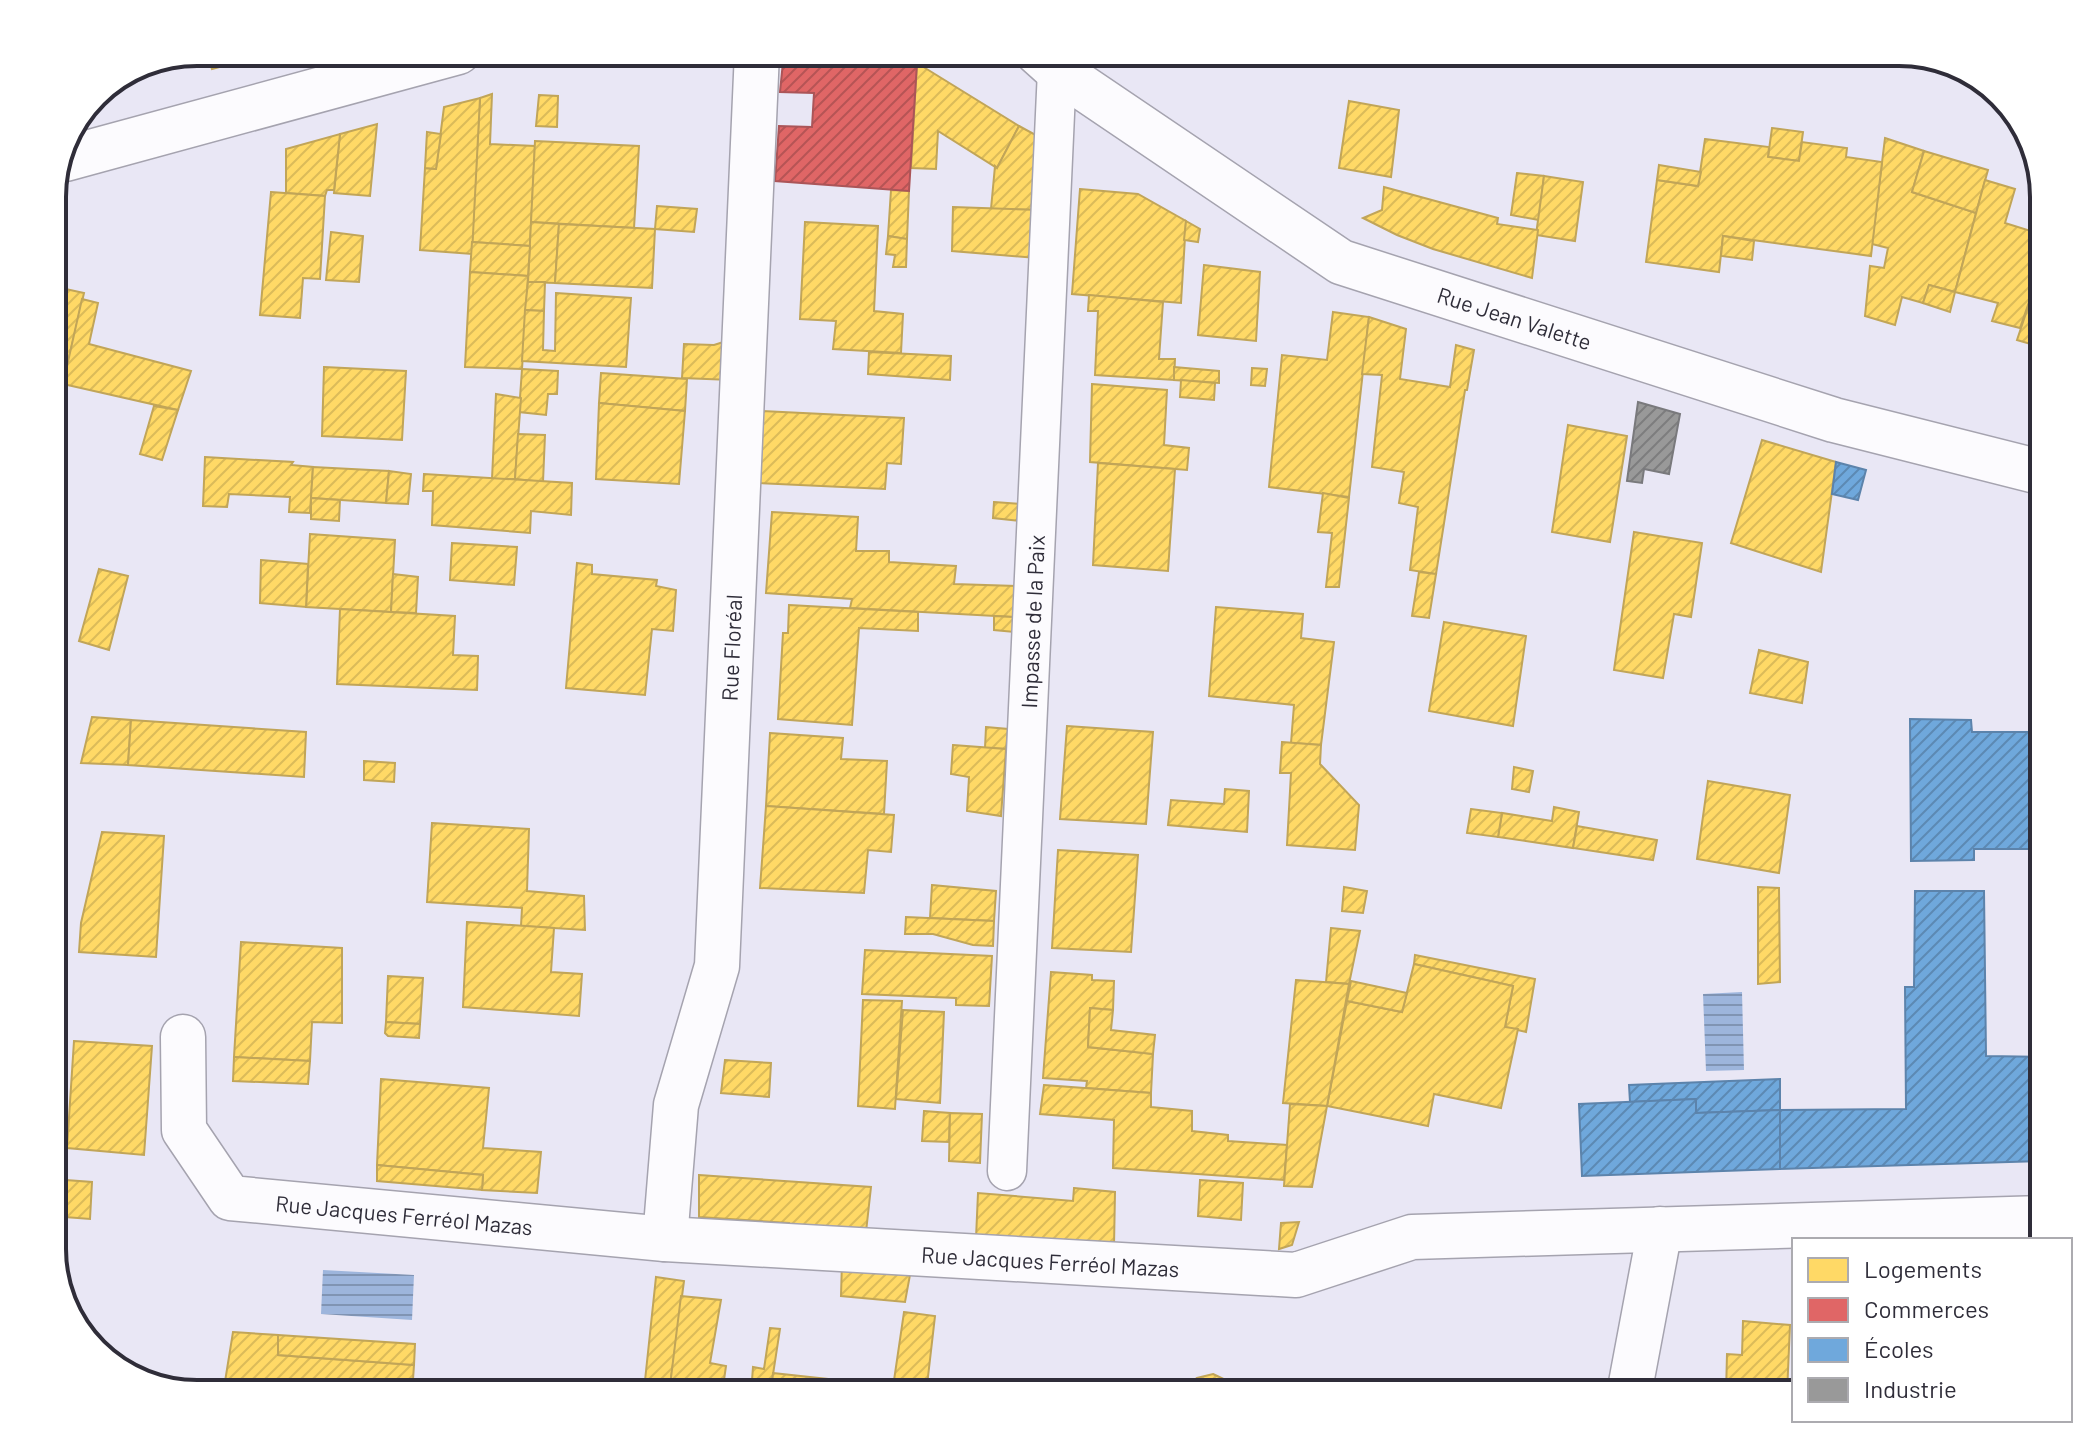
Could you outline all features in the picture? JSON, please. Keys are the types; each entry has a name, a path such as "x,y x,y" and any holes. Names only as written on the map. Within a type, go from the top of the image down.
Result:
{"street":[{"path":"73,157 407,66"},
{"name":"Rue Floréal","path":"665,1239 676,1105 717,966 756,66"},
{"name":"Impasse de la Paix","path":"1007,1171 1047,66"},
{"name":"Rue Jean Valette","path":"1054,66 1341,262 1834,420 2030,469"},
{"name":"Rue Jacques Ferréol Mazas","path":"183,1037 184,1130 230,1198 665,1239 1296,1275 1412,1237 2030,1218"},
{"path":"1632,1380 1660,1229"}],"water":[{"path":"1742,992 1744,1070 1706,1071 1703,994"},
{"path":"323,1270 414,1275 412,1320 321,1314"}],"building: Logements":[{"path":"917,66 922,66 1019,126 997,168 938,131 936,169 911,168"},
{"path":"492,94 490,144 535,146 530,246 472,242 480,98"},
{"path":"539,95 558,96 557,127 536,126"},
{"path":"480,98 472,254 420,250 425,168 436,169 444,107"},
{"path":"1349,101 1399,110 1391,177 1339,168"},
{"path":"377,124 370,196 334,193 340,134"},
{"path":"1019,126 1045,140 1040,210 991,209 995,166 997,168"},
{"path":"1772,128 1803,132 1799,161 1768,157"},
{"path":"427,132 441,134 436,169 425,168"},
{"path":"340,134 334,190 327,190 325,196 286,193 286,149"},
{"path":"1885,138 1924,151 1912,192 1976,213 1955,292 1929,285 1923,303 1902,297 1895,325 1865,316 1870,266 1884,268 1888,248 1872,244"},
{"path":"1705,139 1769,147 1768,157 1799,161 1802,142 1847,148 1846,157 1882,162 1871,256 1723,236 1719,272 1646,262 1657,180 1698,186"},
{"path":"535,141 639,146 634,228 531,222"},
{"path":"1924,151 1988,170 1976,213 1912,192"},
{"path":"1659,165 1701,172 1698,186 1657,180"},
{"path":"1517,173 1544,176 1539,220 1511,215"},
{"path":"1544,176 1583,182 1575,241 1536,235"},
{"path":"1985,180 2015,189 2005,223 2030,231 2030,299 2020,328 1992,321 1998,303 1955,292"},
{"path":"1384,187 1498,218 1497,224 1538,230 1532,278 1433,249 1363,218 1382,210"},
{"path":"1080,189 1138,194 1186,221 1181,303 1072,294"},
{"path":"891,190 909,191 907,239 888,236"},
{"path":"271,192 325,196 320,279 303,278 300,318 260,315"},
{"path":"657,206 697,209 694,232 655,229"},
{"path":"953,207 1040,210 1036,258 952,251"},
{"path":"1186,221 1200,229 1198,242 1184,240"},
{"path":"531,222 559,224 555,283 528,282"},
{"path":"805,222 878,226 874,311 903,314 901,353 833,349 836,321 800,319"},
{"path":"559,224 655,229 652,288 555,283"},
{"path":"331,232 363,236 359,282 326,280"},
{"path":"888,236 907,239 906,267 893,267 895,255 886,254"},
{"path":"1723,236 1754,241 1752,260 1721,256"},
{"path":"472,242 530,246 528,276 470,272"},
{"path":"1204,265 1260,272 1256,341 1198,335"},
{"path":"470,272 528,276 522,369 465,367"},
{"path":"528,282 545,282 544,311 525,310"},
{"path":"1929,285 1955,292 1950,312 1923,303"},
{"path":"66,289 84,293 66,371"},
{"path":"556,293 631,298 626,367 522,361 525,310 544,311 543,350 555,351"},
{"path":"1089,295 1163,302 1159,359 1175,359 1174,380 1095,375 1098,311 1088,311"},
{"path":"82,299 98,303 89,344 191,371 178,410 66,385 66,371"},
{"path":"2030,301 2030,344 2017,340"},
{"path":"1333,312 1369,317 1349,497 1269,487 1282,355 1327,360"},
{"path":"1369,317 1406,329 1400,379 1450,387 1456,345 1474,350 1436,574 1410,570 1418,507 1399,503 1404,472 1372,467 1382,375 1362,374"},
{"path":"733,339 731,380 682,378 684,344 714,345"},
{"path":"869,352 951,356 950,380 868,374"},
{"path":"324,367 406,371 402,440 322,436"},
{"path":"1174,367 1219,371 1219,383 1174,380"},
{"path":"1252,368 1267,369 1265,386 1251,385"},
{"path":"522,369 558,371 557,394 548,394 546,415 519,412"},
{"path":"601,373 687,379 685,411 599,403"},
{"path":"1181,380 1215,383 1214,400 1180,397"},
{"path":"1092,384 1167,390 1164,445 1189,448 1187,470 1090,462"},
{"path":"496,394 521,398 515,479 492,479"},
{"path":"599,403 685,411 679,484 596,479"},
{"path":"154,406 178,410 162,460 140,454"},
{"path":"762,411 904,418 901,464 887,463 885,489 758,483"},
{"path":"1568,425 1627,436 1610,542 1552,532"},
{"path":"518,434 545,435 543,482 515,479"},
{"path":"1762,440 1836,462 1821,572 1731,543"},
{"path":"205,457 293,462 291,465 313,467 310,513 289,512 290,497 229,494 227,507 203,506"},
{"path":"1098,463 1175,469 1168,571 1093,565"},
{"path":"313,467 389,471 386,503 311,498"},
{"path":"389,471 411,474 408,504 386,503"},
{"path":"424,474 572,483 571,515 531,511 530,533 432,525 433,491 423,491"},
{"path":"1323,493 1349,498 1339,587 1326,587 1332,533 1318,532"},
{"path":"311,498 340,500 339,521 311,519"},
{"path":"994,502 1021,504 1020,521 993,518"},
{"path":"772,512 858,517 856,551 889,551 889,562 956,566 954,584 1016,586 1013,617 850,608 852,599 766,593"},
{"path":"1634,532 1702,543 1691,617 1674,614 1663,678 1614,670"},
{"path":"310,534 395,540 391,612 306,607"},
{"path":"452,543 517,547 514,585 450,580"},
{"path":"261,560 308,564 306,607 260,603"},
{"path":"577,563 592,565 592,574 657,580 656,586 676,590 673,631 652,629 645,695 566,688"},
{"path":"99,569 128,576 109,650 79,641"},
{"path":"1419,572 1436,574 1429,618 1412,616"},
{"path":"393,574 418,577 416,613 391,612"},
{"path":"789,605 918,612 918,631 859,628 852,725 778,719 783,633 788,633"},
{"path":"1216,607 1303,614 1301,638 1334,642 1321,745 1291,743 1294,705 1209,696"},
{"path":"340,609 455,616 453,655 478,656 477,690 337,684"},
{"path":"994,616 1013,617 1014,632 994,630"},
{"path":"1444,622 1526,636 1513,726 1429,711"},
{"path":"1759,650 1808,662 1802,703 1750,693"},
{"path":"92,717 131,720 128,765 81,763"},
{"path":"131,720 306,732 304,777 128,765"},
{"path":"1067,726 1153,732 1146,824 1060,819"},
{"path":"986,727 1008,729 1006,749 985,748"},
{"path":"770,733 843,738 841,759 887,761 884,814 766,806"},
{"path":"1282,742 1321,745 1320,764 1359,805 1355,850 1287,845 1291,773 1280,773"},
{"path":"953,745 1006,749 1001,816 967,811 969,777 951,774"},
{"path":"364,761 395,763 394,782 364,780"},
{"path":"1514,767 1533,771 1529,792 1512,789"},
{"path":"1708,781 1790,795 1779,873 1697,859"},
{"path":"1225,789 1249,791 1247,832 1168,825 1171,800 1224,804"},
{"path":"766,806 894,815 891,852 868,850 864,893 760,888"},
{"path":"1554,807 1579,812 1573,848 1498,837 1502,813 1552,821"},
{"path":"1471,809 1502,813 1498,837 1467,833"},
{"path":"432,823 529,829 527,891 584,896 585,930 521,926 522,908 427,902"},
{"path":"1577,826 1657,840 1653,860 1573,848"},
{"path":"102,832 164,836 156,957 79,952 81,923"},
{"path":"1058,850 1138,855 1131,952 1052,948"},
{"path":"932,885 996,891 994,921 930,918"},
{"path":"1344,887 1367,891 1363,913 1342,911"},
{"path":"1758,887 1779,888 1780,982 1758,984"},
{"path":"906,917 994,921 993,946 973,945 933,934 905,934"},
{"path":"467,922 554,928 551,972 582,974 579,1016 463,1007"},
{"path":"1331,928 1360,931 1349,984 1326,982"},
{"path":"241,942 342,948 342,1023 312,1022 310,1061 234,1057"},
{"path":"865,950 992,956 989,1006 956,1005 956,998 862,994"},
{"path":"1415,955 1535,979 1526,1032 1505,1027 1513,986 1414,964"},
{"path":"1414,964 1513,986 1505,1027 1518,1029 1501,1108 1434,1094 1428,1126 1327,1106 1347,1001 1402,1012"},
{"path":"1051,972 1092,975 1092,980 1114,981 1113,1010 1090,1008 1088,1047 1153,1054 1151,1093 1086,1088 1087,1081 1043,1078"},
{"path":"388,976 423,978 420,1024 386,1022"},
{"path":"1296,980 1349,984 1327,1106 1283,1103"},
{"path":"1351,981 1407,993 1402,1012 1347,1001"},
{"path":"863,1000 902,1001 895,1109 858,1106"},
{"path":"1090,1008 1113,1010 1111,1030 1155,1035 1153,1054 1088,1047"},
{"path":"903,1010 944,1012 940,1103 896,1099"},
{"path":"386,1022 420,1024 419,1038 388,1036 385,1033"},
{"path":"74,1041 152,1046 144,1155 67,1148"},
{"path":"234,1057 310,1061 308,1084 233,1081"},
{"path":"725,1060 771,1063 769,1097 721,1093"},
{"path":"381,1079 489,1088 483,1148 541,1152 537,1193 482,1190 483,1175 377,1165"},
{"path":"1044,1085 1151,1093 1151,1107 1192,1111 1192,1131 1228,1135 1228,1141 1287,1145 1284,1180 1113,1168 1114,1120 1040,1114"},
{"path":"1290,1104 1327,1106 1312,1187 1284,1186"},
{"path":"924,1111 950,1113 949,1142 922,1141"},
{"path":"950,1113 982,1114 980,1163 949,1161"},
{"path":"377,1165 483,1175 482,1190 377,1181"},
{"path":"699,1175 871,1187 866,1232 699,1217"},
{"path":"66,1180 92,1182 90,1219 66,1217"},
{"path":"1200,1180 1243,1183 1241,1220 1198,1216"},
{"path":"1074,1188 1115,1192 1114,1246 976,1238 978,1193 1073,1201"},
{"path":"1299,1222 1292,1245 1279,1249 1281,1223"},
{"path":"842,1261 912,1264 905,1302 841,1296"},
{"path":"656,1277 684,1281 671,1380 645,1380"},
{"path":"681,1296 721,1300 710,1363 726,1366 724,1380 671,1380"},
{"path":"904,1312 935,1316 928,1380 894,1380"},
{"path":"1743,1321 1790,1325 1788,1380 1726,1380 1727,1354 1742,1355"},
{"path":"770,1328 780,1329 772,1380 752,1380 753,1367 764,1369"},
{"path":"233,1332 278,1335 278,1355 414,1365 413,1380 225,1380"},
{"path":"278,1335 415,1344 414,1365 278,1355"},
{"path":"773,1373 837,1380 772,1380"},
{"path":"1213,1374 1226,1380 1194,1380"}],"building: Commerces":[{"path":"783,66 917,66 909,191 775,181 779,126 812,127 814,93 780,92"}],"building: Écoles":[{"path":"1836,462 1866,470 1858,500 1832,494"},
{"path":"1910,719 1971,720 1972,732 2030,732 2030,849 1974,849 1974,860 1911,861"},
{"path":"1915,891 1984,891 1986,1056 2030,1057 2030,1161 1780,1169 1780,1110 1906,1109 1905,987 1914,987"},
{"path":"1780,1079 1780,1110 1696,1113 1696,1099 1630,1102 1629,1085"},
{"path":"1696,1099 1696,1113 1780,1110 1780,1169 1582,1176 1579,1104"}],"building: Industrie":[{"path":"1638,402 1680,414 1669,474 1644,469 1642,483 1627,481"}]}
